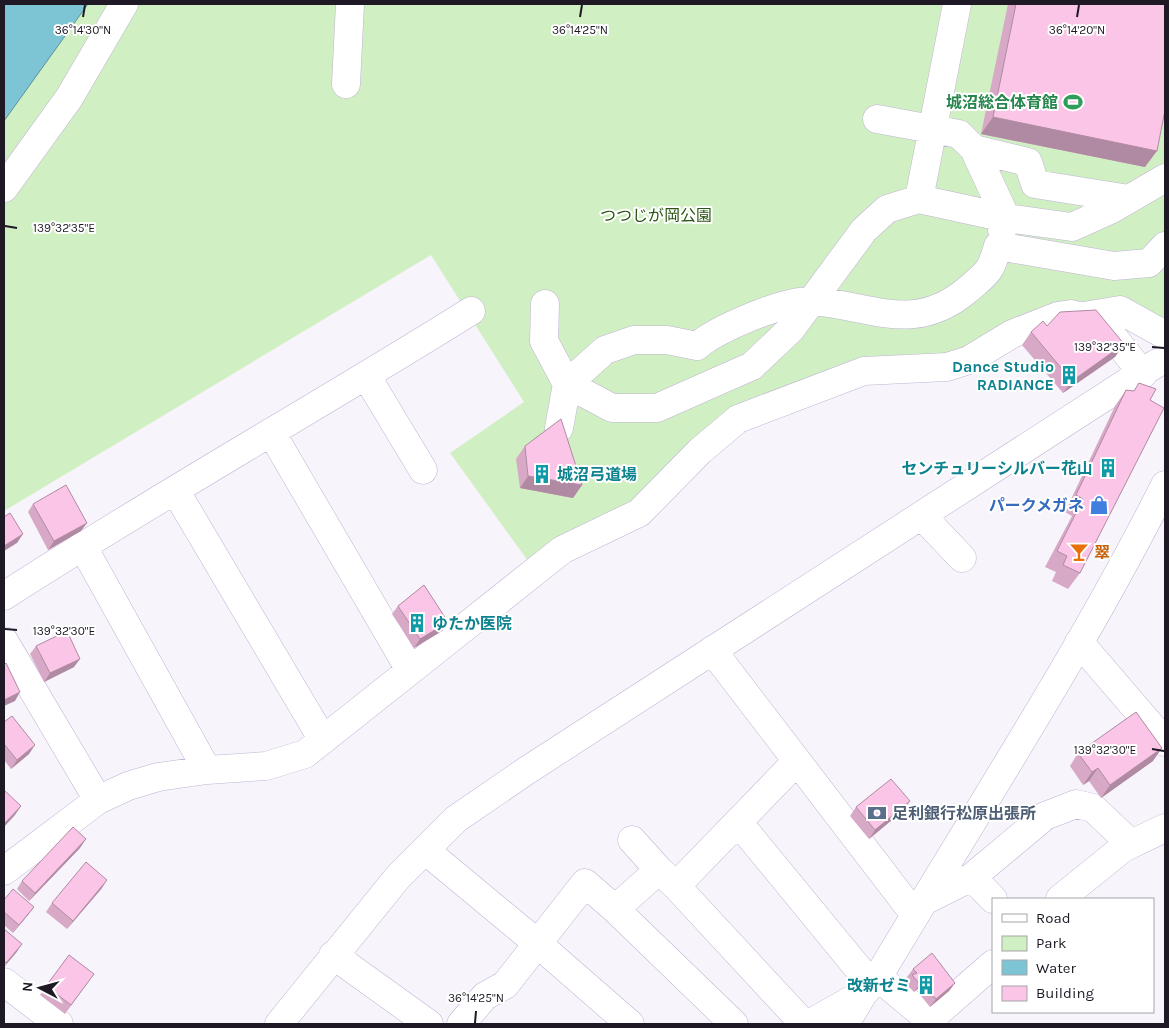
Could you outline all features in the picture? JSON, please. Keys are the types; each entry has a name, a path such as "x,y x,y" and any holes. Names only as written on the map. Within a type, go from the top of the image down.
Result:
{"street":[{"path":"4,188 69,98 124,4"},
{"path":"346,84 350,4"},
{"path":"919,199 957,4"},
{"path":"698,346 709,336 764,311 811,301 867,312 916,316 950,304 991,269 1006,218 974,149 959,134 877,119"},
{"path":"974,149 1028,162 1034,184"},
{"path":"545,304 544,341 567,384 612,408 657,408 752,366 790,329 864,230 887,209 919,199 1006,218 1072,227 1129,199 1165,178"},
{"path":"993,190 1034,184 1129,199"},
{"path":"998,246 1114,266 1149,263 1165,246"},
{"path":"4,868 98,800 128,786 158,777 207,770 266,766 305,754 562,550 640,513 700,451 738,418 864,371 947,367 969,360 1012,334 1058,316 1084,316 1120,310 1165,334"},
{"path":"4,596 82,545 367,377 471,311"},
{"path":"290,1020 333,955 398,877 456,819 712,650 1158,367 1096,320 1084,316"},
{"path":"559,428 567,384 605,350 634,340 667,340 698,346 726,378"},
{"path":"367,377 422,470"},
{"path":"272,432 410,670"},
{"path":"845,1024 871,985 1079,642 1165,485"},
{"path":"174,490 323,740"},
{"path":"922,516 962,558"},
{"path":"82,545 207,770"},
{"path":"4,641 98,800"},
{"path":"1079,642 1165,742"},
{"path":"712,650 797,761 918,908"},
{"path":"615,909 667,878 738,822 797,761"},
{"path":"918,908 972,877 1045,816 1076,804 1093,808 1130,844"},
{"path":"738,822 871,985 931,1022 992,965"},
{"path":"1061,898 1123,848 1165,828"},
{"path":"632,840 804,1024"},
{"path":"425,850 537,943 630,1024"},
{"path":"972,877 992,898"},
{"path":"460,1024 485,996 505,985 537,943 579,878 615,909 734,1024"},
{"path":"333,955 429,1024"},
{"path":"4,982 59,1024"},
{"path":"810,1024 871,985"}],"green space":[{"name":"つつじが岡公園","path":"4,4 1165,4 1165,326 1151,315 965,351 781,391 634,506 531,565 450,453 524,402 431,255 4,511"}],"water":[{"path":"4,4 88,4 4,121"}],"building":[{"name":"城沼総合体育館","path":"1016,4 1165,4 1165,110 1157,151 993,117"},
{"name":"Dance Studio RADIANCE","path":"1096,310 1124,344 1072,381 1031,332 1043,321 1047,326 1060,312"},
{"name":"センチュリーシルバー花山","path":"1139,383 1156,389 1150,400 1164,408 1080,573 1063,565 1067,556 1057,551 1083,499 1076,495 1126,390 1134,391"},
{"path":"561,419 582,485 528,476 525,446"},
{"path":"66,485 87,523 54,541 33,504"},
{"path":"10,513 23,534 4,546 4,517"},
{"name":"ゆたか医院","path":"424,585 448,622 420,639 398,606"},
{"path":"67,631 80,659 50,673 36,646"},
{"path":"6,663 20,692 4,700 4,665"},
{"path":"1136,712 1162,748 1110,785 1098,768 1092,772 1078,753"},
{"path":"12,716 35,745 17,760 4,744 4,722"},
{"name":"足利銀行松原出張所","path":"891,779 910,801 875,830 856,807"},
{"path":"4,790 21,806 4,824"},
{"path":"73,827 86,839 35,893 22,881"},
{"path":"86,862 107,880 73,921 52,903"},
{"path":"13,889 34,907 19,925 4,912 4,900"},
{"path":"4,929 22,944 6,963 4,961"},
{"path":"932,953 955,983 936,999 927,988 930,986 930,981 926,978 920,984 912,975 917,973 913,969"},
{"path":"69,955 94,974 71,1005 46,986"}],"place":[{"name":"城沼総合体育館","path":"1073,102"},
{"name":"Dance Studio RADIANCE","path":"1069,375"},
{"name":"センチュリーシルバー花山","path":"1108,468"},
{"name":"城沼弓道場","path":"542,474"},
{"name":"パークメガネ","path":"1099,505"},
{"name":"翠","path":"1079,552"},
{"name":"ゆたか医院","path":"417,623"},
{"name":"足利銀行松原出張所","path":"877,813"},
{"name":"改新ゼミ","path":"926,985"}]}
